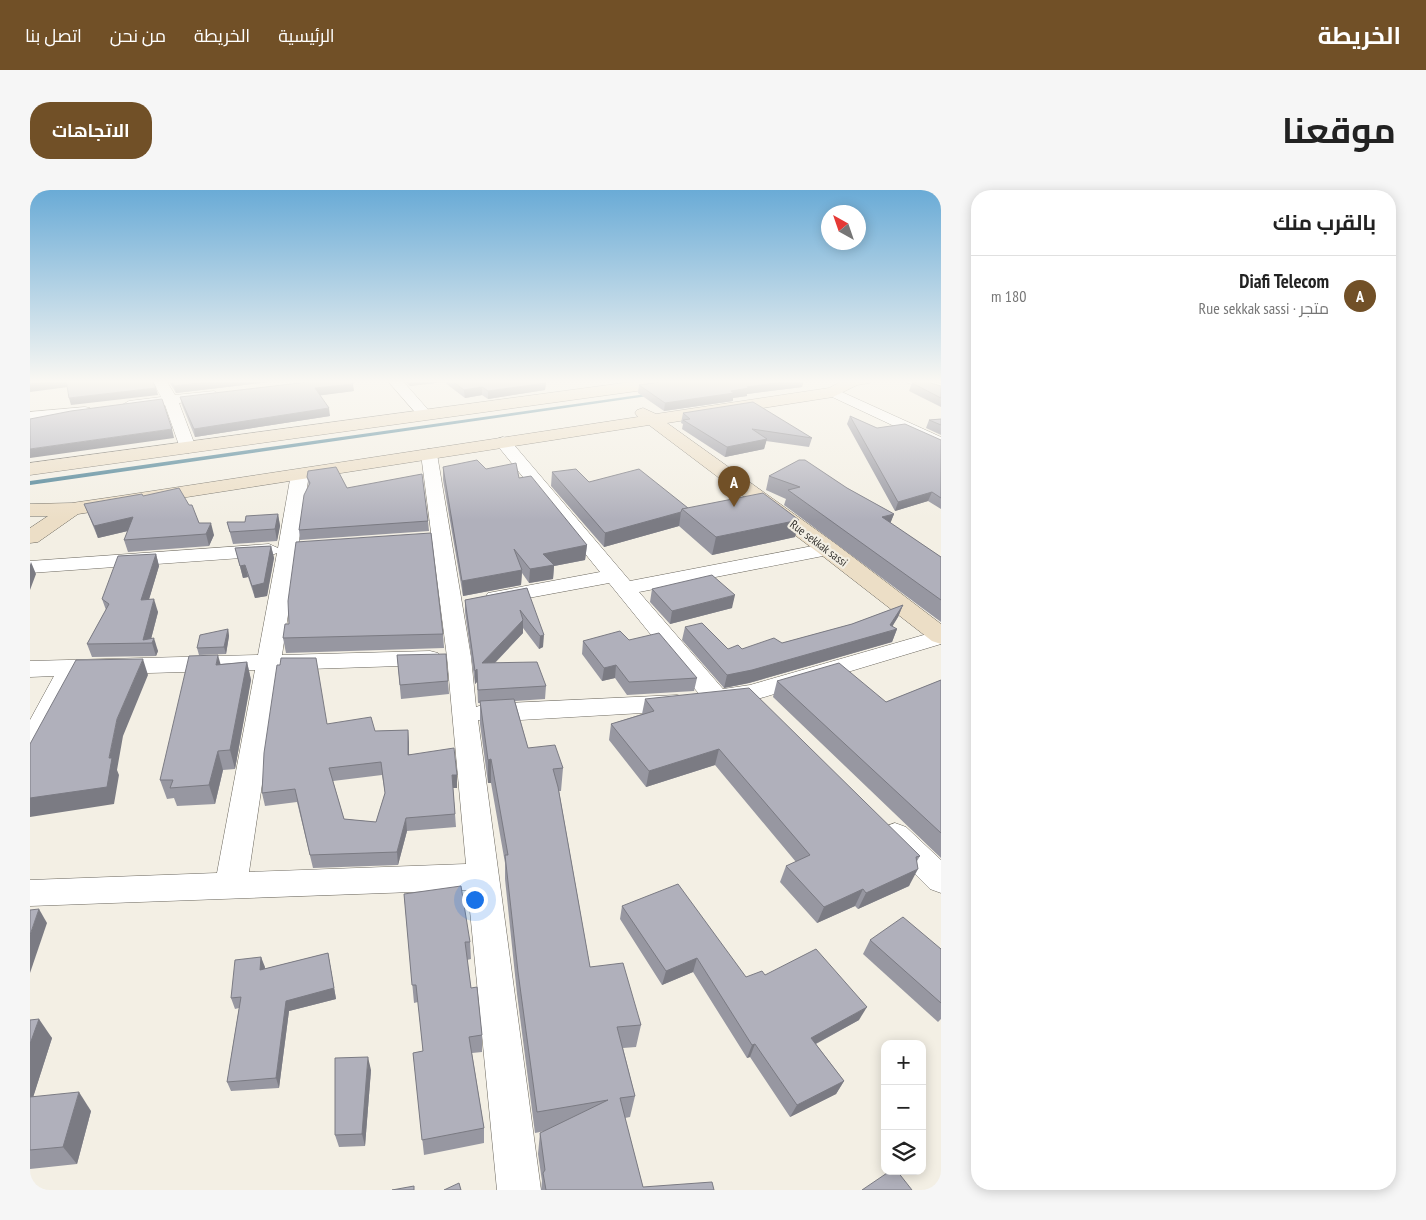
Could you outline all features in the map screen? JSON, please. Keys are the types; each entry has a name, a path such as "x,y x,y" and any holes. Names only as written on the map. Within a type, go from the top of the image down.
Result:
{"street":[{"path":"180,427 188,448"},
{"path":"30,469 347,427"},
{"path":"30,510 72,509 601,427"},
{"name":"Rue sekkak sassi","path":"660,427 828,549 941,636"},
{"path":"906,427 941,443"},
{"path":"504,442 718,699"},
{"path":"429,454 432,539 468,603 459,657 464,714 520,1190"},
{"path":"231,886 268,662 297,548 300,474"},
{"path":"30,537 72,509"},
{"path":"30,567 297,548"},
{"path":"468,603 620,582 828,549"},
{"path":"464,714 669,704 718,699 751,693 941,636"},
{"path":"30,669 459,657"},
{"path":"30,745 70,668"},
{"path":"751,693 772,714"},
{"path":"878,818 941,880"},
{"path":"30,893 484,876"}],"building":[{"path":"30,427 171,427 172,429 30,449"},
{"path":"193,427 209,427 194,429"},
{"path":"694,427 793,427 812,438 752,429 767,439 727,447"},
{"path":"856,427 911,427 941,440 941,498 932,492 898,502"},
{"path":"477,460 486,469 516,463 519,478 531,476 587,545 543,554 554,565 530,569 514,549 522,570 462,581 443,467"},
{"path":"799,460 805,460 847,488 894,514 882,517 941,557 941,600 788,490 800,487 769,476"},
{"path":"336,467 347,488 422,474 428,521 299,530 304,495 310,483 307,477 308,471"},
{"path":"576,469 589,482 639,469 688,508 682,509 681,512 605,533 552,472"},
{"path":"179,488 189,505 192,505 199,523 211,523 206,534 124,540 133,517 94,526 84,504 142,494 143,496"},
{"path":"763,493 799,520 716,537 682,509"},
{"path":"278,514 275,529 230,532 227,522 245,522 246,516"},
{"path":"431,533 443,634 283,638 285,624 289,624 288,601 296,542"},
{"path":"271,546 264,583 252,586 245,565 240,566 235,548"},
{"path":"156,554 141,600 154,599 143,640 154,638 152,643 87,644 109,604 102,599 118,556"},
{"path":"712,575 735,595 672,611 652,589"},
{"path":"527,588 544,635 540,636 520,610 523,620 482,663 537,662 546,686 478,690 477,669 475,671 465,600"},
{"path":"903,605 890,625 897,629 752,670 727,675 685,627 702,623 728,649 738,645 742,649 774,638 782,643 852,624"},
{"path":"228,629 224,647 197,648 200,635"},
{"path":"620,631 629,640 659,633 697,678 629,682 616,665 604,668 583,641"},
{"path":"446,654 448,681 400,685 397,655"},
{"path":"218,655 216,665 247,662 230,750 218,751 209,785 170,788 173,780 160,780 189,656"},
{"path":"281,658 316,658 327,724 371,717 375,731 408,730 408,755 454,748 457,775 452,775 455,814 406,818 397,852 310,855 295,789 262,793 264,753 277,665 280,665","holes":["381,762 385,793 376,822 344,819 329,768"]},
{"path":"143,659 117,719 109,758 112,758 107,787 30,798 30,744 76,660"},
{"path":"839,663 886,702 941,680 941,833 777,681"},
{"path":"749,688 920,856 916,857 918,869 866,893 863,889 824,907 786,866 810,855 719,749 649,771 611,724 654,711 645,699"},
{"path":"514,699 528,748 555,745 563,768 553,769 558,787 590,967 623,963 641,1025 617,1027 635,1096 620,1098 643,1187 712,1182 714,1190 546,1190 540,1133 608,1100 537,1112 518,972 505,855 508,855 491,759 488,760 480,701"},
{"path":"678,884 746,977 762,971 765,975 816,949 867,1007 811,1038 844,1081 797,1105 755,1044 752,1045 697,958 666,971 622,906"},
{"path":"461,886 470,942 465,942 471,988 477,987 482,1035 469,1037 484,1128 422,1140 413,1053 423,1051 416,985 412,985 404,894"},
{"path":"39,909 30,935 30,910"},
{"path":"903,917 941,949 941,1003 870,940"},
{"path":"328,953 334,988 286,1001 276,1078 227,1082 241,997 231,998 235,960 261,957 260,970"},
{"path":"39,1019 30,1044 30,1020"},
{"path":"368,1057 362,1134 335,1135 335,1058"},
{"path":"79,1092 63,1147 30,1150 30,1097"},
{"path":"884,1175 900,1175 912,1190 862,1190"},
{"path":"459,1183 461,1190 444,1190"},
{"path":"414,1186 414,1190 392,1190"}],"waterway":[{"path":"30,483 424,427"}],"place":[{"name":"Diafi Telecom","path":"734,507"}]}
